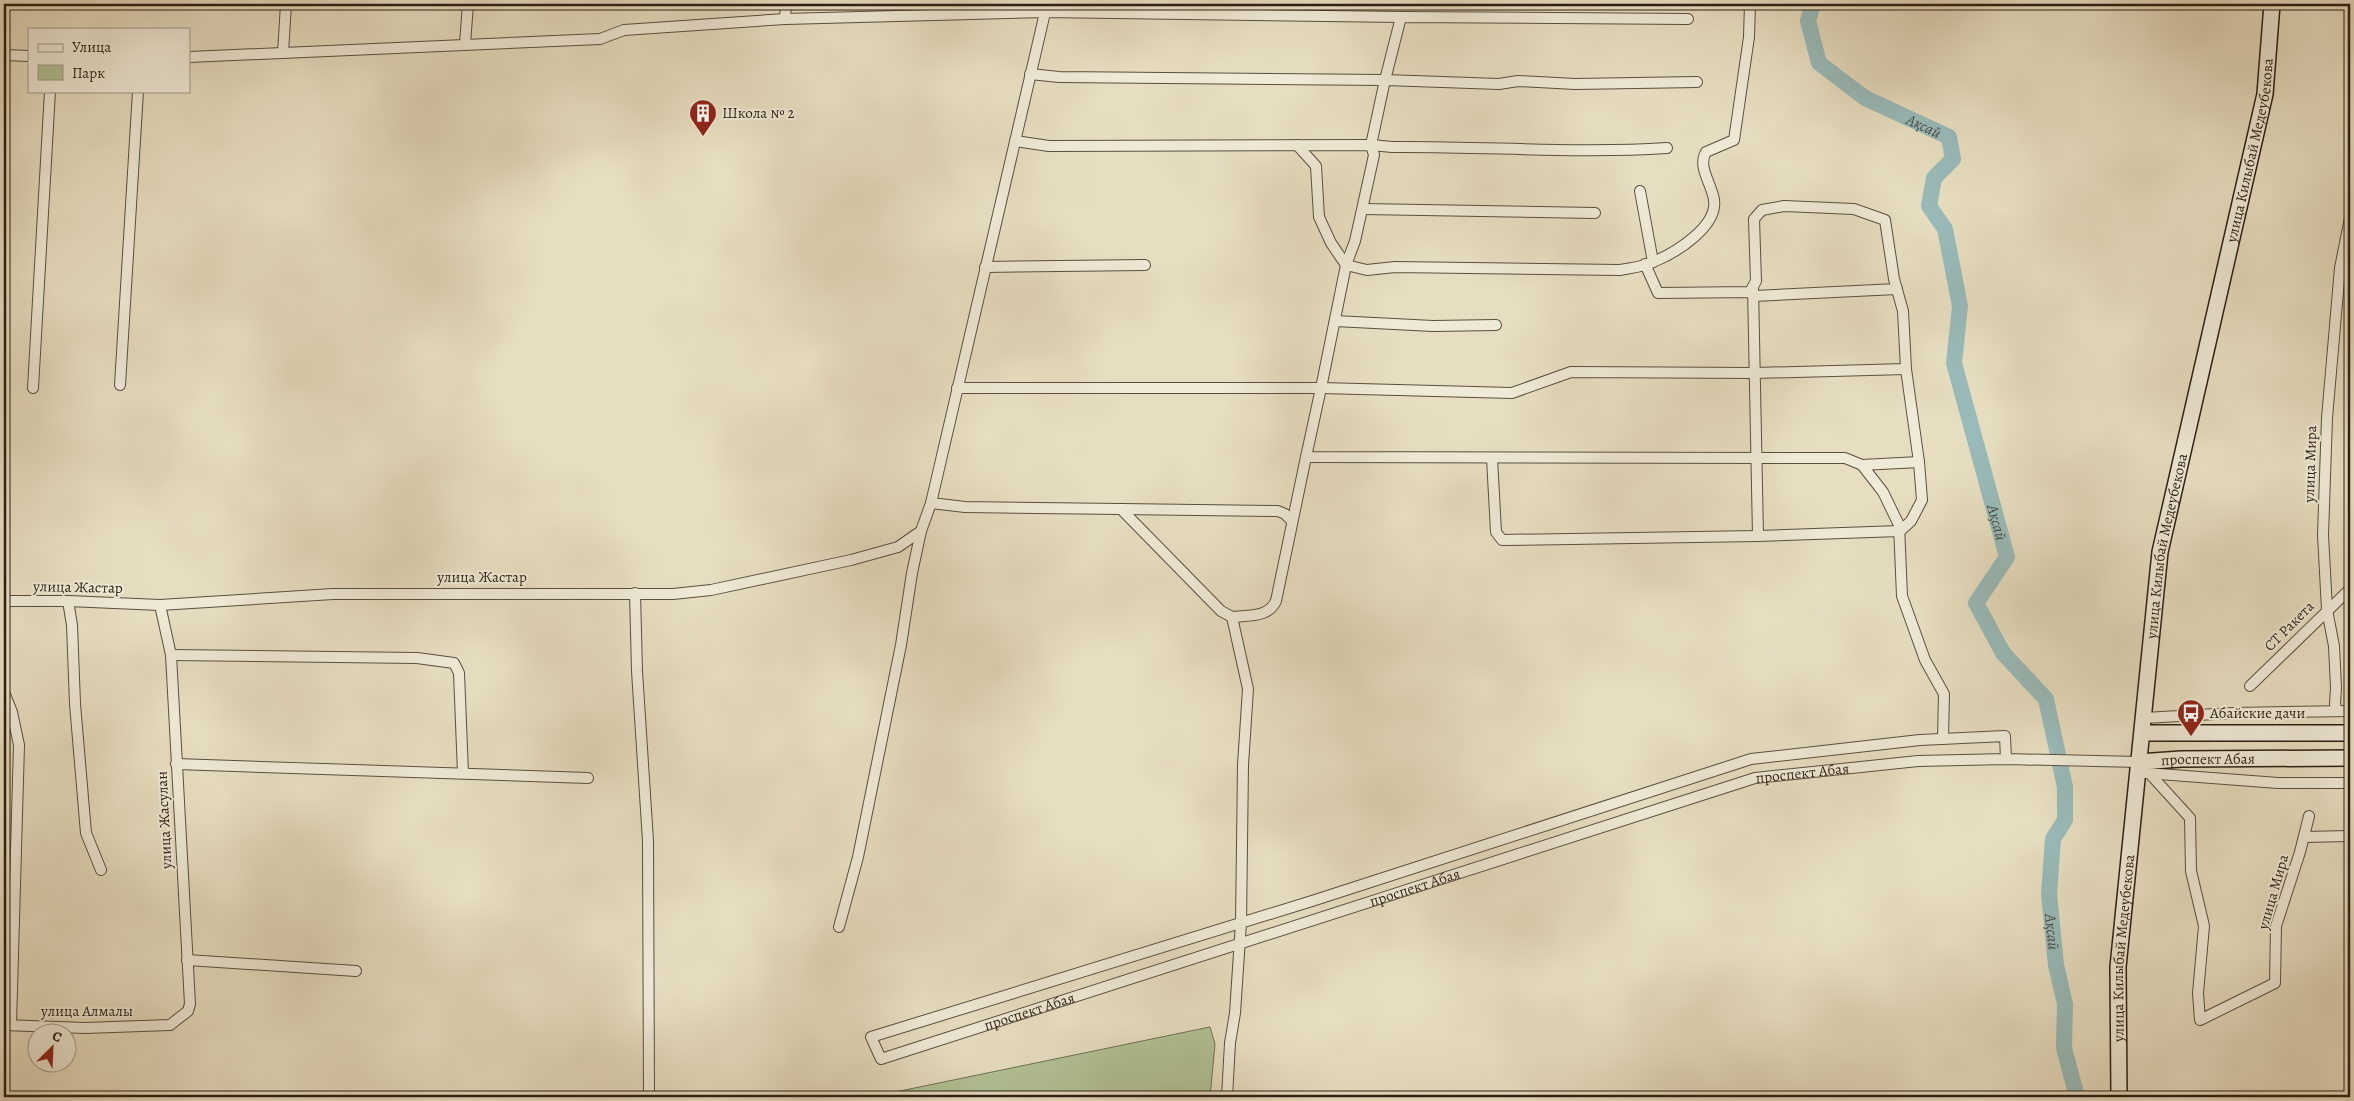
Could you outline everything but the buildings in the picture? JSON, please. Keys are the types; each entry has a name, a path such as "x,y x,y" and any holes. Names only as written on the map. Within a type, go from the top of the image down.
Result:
{"main road":[{"name":"улица Килыбай Медеубекова","path":"2118,1097 2118,967 2143,769 2144,726 2160,552 2265,94 2272,4"},
{"name":"проспект Абая","path":"2144,726 2350,733"},
{"name":"проспект Абая","path":"2143,769 2181,759 2350,758"}],"street":[{"path":"283,53 286,4"},
{"path":"466,44 468,4"},
{"path":"785,19 786,4"},
{"path":"1297,145 1316,166 1319,217 1331,243 1346,265 1367,270 1414,267 1620,270 1649,263 1697,236 1714,214 1714,199 1702,162 1706,152 1734,140 1749,37 1750,4"},
{"path":"190,57 603,39 624,30 785,19 1046,8 1401,17 1688,19"},
{"path":"839,927 858,858 901,645 921,531 931,503 1046,8"},
{"path":"1121,509 1221,610 1232,617 1266,613 1272,609 1346,265 1363,209 1374,155 1371,145 1401,17"},
{"path":"4,55 28,56"},
{"path":"1030,74 1059,77 1385,80 1499,84 1518,81 1575,84 1697,82"},
{"path":"33,388 50,92"},
{"path":"120,385 138,92"},
{"path":"1015,141 1050,146 1371,145 1392,147 1545,148 1607,152 1667,148"},
{"path":"1640,191 1649,263 1658,293 1897,289"},
{"path":"1492,458 1496,532 1502,540 1758,536 1900,531 1911,521 1922,500 1919,462 1906,369 1903,311 1897,289 1885,220 1854,209 1784,206 1762,210 1754,219 1756,282 1754,291 1754,373 1758,536"},
{"path":"1363,209 1595,213"},
{"name":"улица Мира","path":"2337,711 2334,704 2336,688 2334,646 2327,610 2323,535 2327,418 2340,268 2350,218"},
{"path":"985,267 1145,265"},
{"path":"1335,321 1433,326 1496,325"},
{"path":"957,388 1321,388 1512,394 1571,372 1754,373 1906,369"},
{"path":"1306,457 1756,457 1846,458 1862,465 1919,462"},
{"path":"1862,465 1883,492 1900,531 1902,596 1925,660 1944,694 1943,739"},
{"path":"931,503 965,506 1278,511 1286,514 1291,520"},
{"name":"улица Жастар","path":"4,601 68,601 160,605 333,594 673,594 711,590 808,570 898,547 921,531"},
{"name":"СТ Ракета","path":"2250,686 2350,589"},
{"path":"635,593 637,671 648,841 649,1097"},
{"path":"68,601 72,625 75,704 86,833 101,870"},
{"name":"улица Жасулан","path":"160,605 171,655 187,960 188,1011 170,1026"},
{"path":"1227,1097 1230,1043 1236,1013 1241,923 1243,765 1248,689 1232,617"},
{"path":"171,655 417,658 454,663 459,673 463,773"},
{"path":"4,692 12,712 19,745 7,1025"},
{"path":"2144,726 2233,713 2350,711"},
{"name":"проспект Абая","path":"2006,759 2005,736 1943,739 1751,759 1241,923 871,1037 881,1059 1239,946 1755,778 1918,761 2006,759 2110,762 2143,769"},
{"path":"176,764 588,778"},
{"path":"2143,769 2278,783 2350,783"},
{"name":"улица Мира","path":"2143,769 2190,818 2192,871 2204,926 2198,993 2200,1020 2275,983 2276,926 2309,816"},
{"path":"2304,837 2350,836"},
{"path":"187,960 356,971"},
{"name":"улица Алмалы","path":"7,1025 85,1028 170,1026"}],"green space":[{"path":"1210,1027 1215,1044 1210,1097 871,1097"}],"waterway":[{"name":"Ақсай","path":"1813,4 1808,21 1819,63 1865,98 1949,137 1953,159 1934,178 1929,206 1945,229 1960,306 1954,363 2007,557 1976,603 2003,653 2046,699 2065,787 2065,820 2053,839 2049,894 2056,965 2065,1004 2064,1048 2077,1097"}],"place":[{"name":"Школа № 2","path":"703,137"},
{"name":"Абайские дачи","path":"2191,737"}]}
